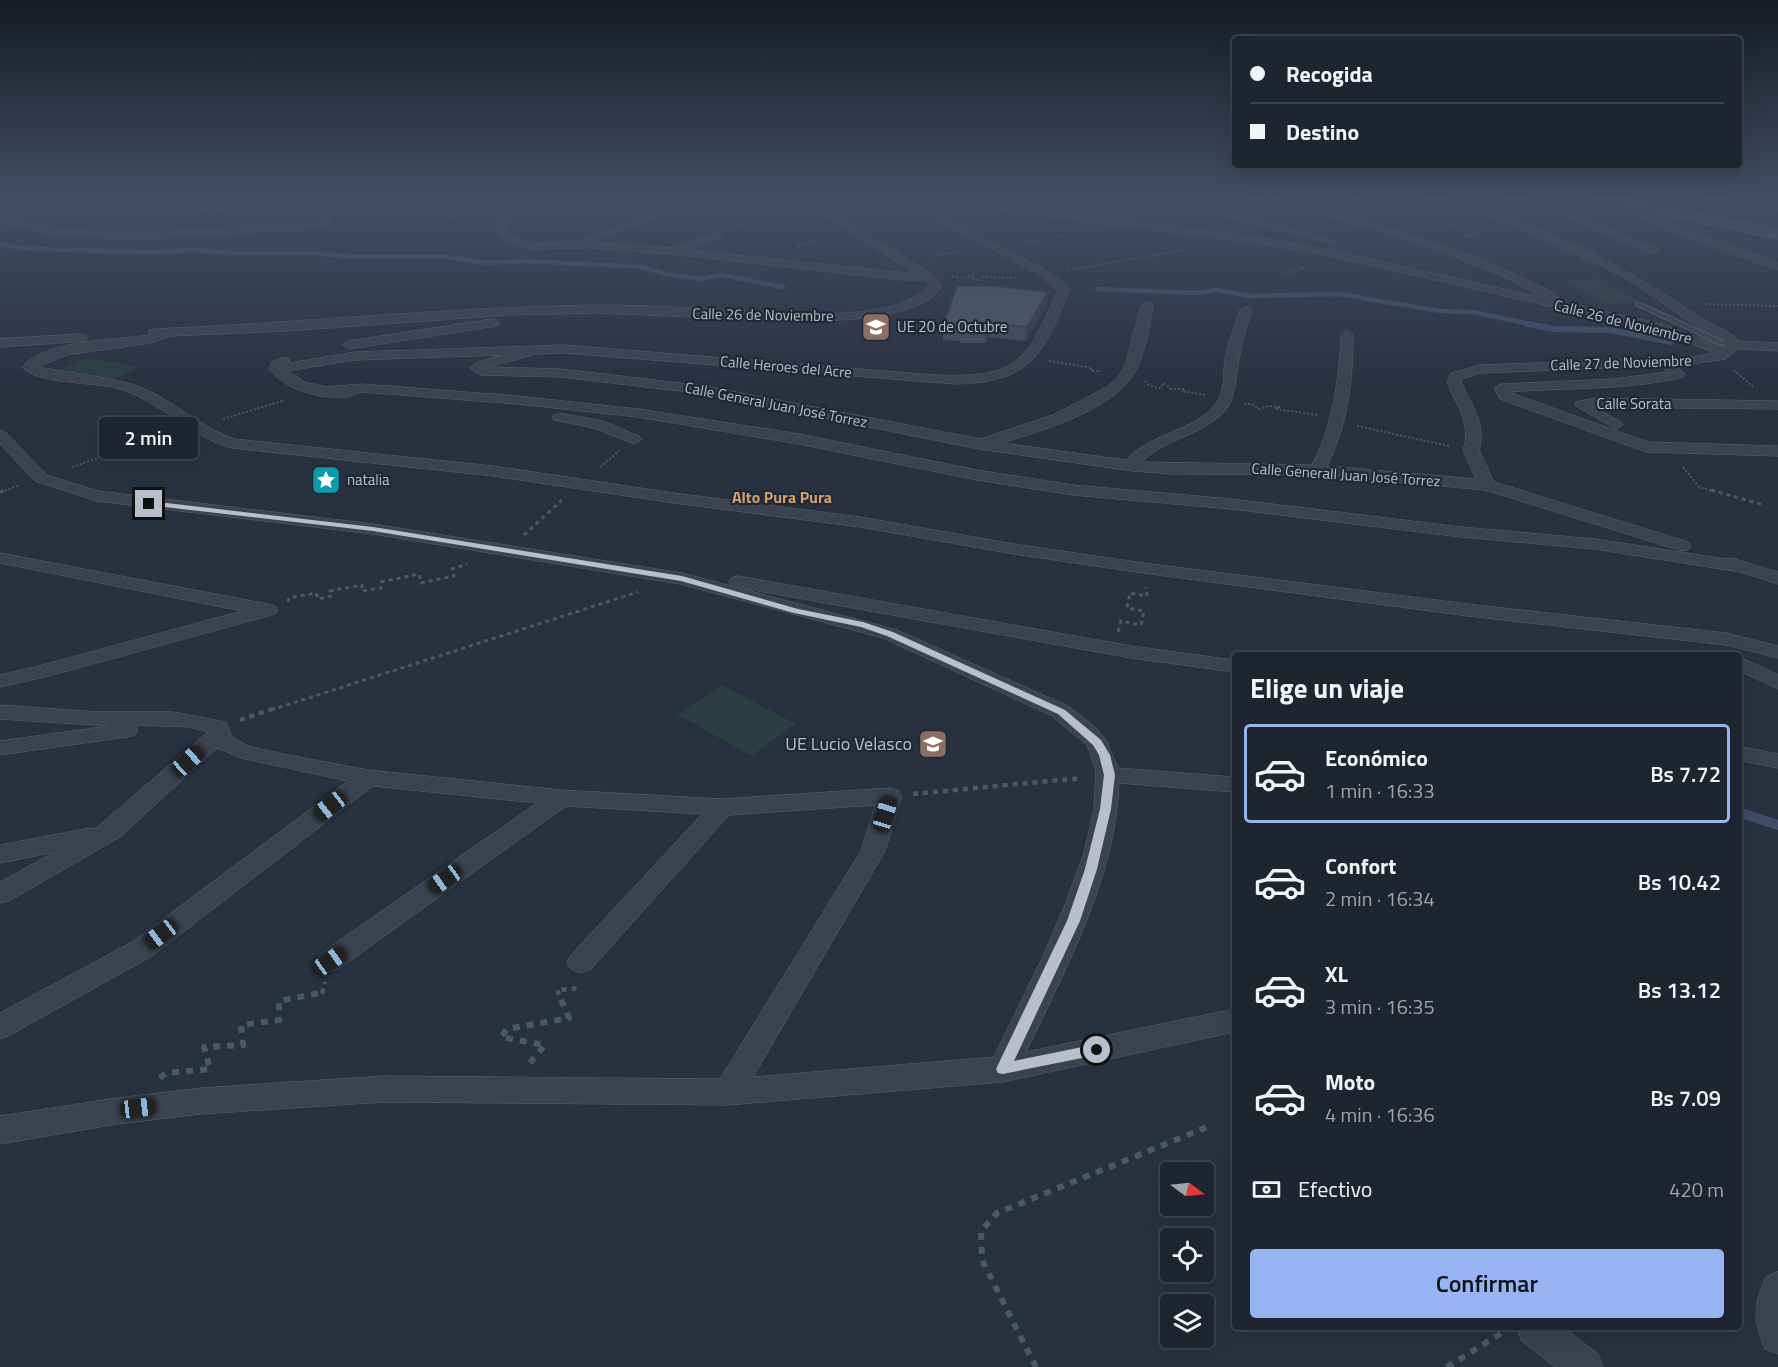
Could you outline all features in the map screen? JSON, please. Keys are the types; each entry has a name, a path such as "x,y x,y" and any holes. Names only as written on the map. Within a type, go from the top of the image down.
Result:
{"street":[{"path":"745,261 902,277 930,277"},
{"path":"904,261 930,277"},
{"name":"Calle Heroes del Acre","path":"276,369 355,356 582,349 887,376 957,380 976,378 1008,371 1021,365 1029,357 1053,315 1064,290 1045,274 1021,261"},
{"name":"Calle 26 de Noviembre","path":"1360,261 1658,327 1728,352"},
{"path":"1389,261 1401,266 1401,269"},
{"path":"1477,261 1511,275 1552,297 1567,308"},
{"path":"1598,261 1672,303 1704,326 1728,336 1728,352 1778,347"},
{"path":"1761,261 1778,267"},
{"name":"Calle 26 de Noviembre","path":"598,309 804,318 838,317 873,313 930,296 936,287 930,277"},
{"path":"979,444 1046,422 1115,389 1125,377 1139,341 1147,305"},
{"path":"0,343 287,327 455,313 598,309"},
{"path":"598,309 589,313 489,323 366,342 290,359 277,365 276,369 290,382 314,390 332,393 384,394 532,412 598,424 634,439"},
{"path":"1133,466 1132,463 1137,456 1148,449 1213,417 1226,398 1232,357 1246,310"},
{"path":"168,332 147,339 61,353 39,360 29,367 37,372 133,389 157,401 205,434 232,443 493,471 674,498 860,522 1143,568 1468,610 1726,639 1778,652"},
{"path":"1317,470 1330,446 1338,423 1346,367 1347,334"},
{"name":"Calle General Juan José Torrez","path":"532,351 476,368 480,371 561,373 705,390 979,444 1133,466"},
{"name":"Calle 27 de Noviembre","path":"1487,485 1471,450 1476,439 1475,426 1454,382 1456,376 1480,369 1693,361 1728,352"},
{"path":"1663,362 1678,375 1647,382 1535,384 1502,388 1505,396 1524,405 1646,447 1778,451"},
{"path":"332,393 340,389 362,388 517,400 638,413 799,439 976,475 1073,490 1231,504 1461,532 1596,544 1744,567 1778,578"},
{"name":"Calle Sorata","path":"1662,448 1588,411 1581,405 1596,402 1774,405"},
{"path":"0,435 41,478 96,496 362,527 682,579 890,634 1042,701 1061,712 1097,743 1104,755 1109,775 1105,809 1091,869 1073,921 1003,1069"},
{"name":"Calle Generall Juan José Torrez","path":"1133,466 1317,470 1487,485 1744,567"},
{"path":"0,558 268,610 42,672 0,681"},
{"path":"682,579 714,579 783,589 1131,652 1232,666"},
{"path":"1695,635 1720,652"},
{"path":"1742,664 1778,683"},
{"path":"0,712 96,719 179,718 203,722 218,730 224,742 241,751 368,778 561,798 722,807 890,796 873,851 728,1092"},
{"path":"0,748 132,729 218,730"},
{"path":"0,894 111,831 218,730"},
{"path":"1742,754 1778,762"},
{"path":"1109,775 1232,784"},
{"path":"0,1026 142,949 368,778"},
{"path":"330,961 561,798"},
{"path":"581,962 722,807"},
{"path":"0,854 111,831"},
{"path":"6,1134 117,1111 201,1101 384,1089 728,1092 1003,1069 1232,1021"},
{"path":"1778,1289 1772,1302 1772,1317 1778,1336"},
{"path":"1538,1330 1585,1367"}],"lane":[{"path":"1638,304 1721,343 1728,352"}],"path":[{"path":"761,263 766,261"},
{"path":"930,277 974,276 973,279 981,280 983,277 1004,279 1002,277 1007,276 1011,279 1018,276 1024,279 1025,276 1030,276 1032,279 1045,274 1122,261"},
{"path":"1672,303 1778,306"},
{"path":"1728,352 1752,387 1774,397 1774,405"},
{"path":"0,492 193,426 235,416 314,390"},
{"path":"1646,447 1679,462 1699,487 1764,505"},
{"path":"1131,652 1132,648 1114,646 1121,621 1141,625 1144,611 1127,608 1130,592 1147,596 1143,568"},
{"path":"218,730 402,666 682,579"},
{"path":"890,796 1109,775"},
{"path":"117,1111 166,1073 210,1069 204,1047 243,1045 241,1025 279,1020 279,1001 322,993 330,961"},
{"path":"522,1072 545,1045 501,1037 507,1029 569,1018 557,990 593,987 581,962"},
{"path":"1036,1367 982,1260 981,1232 997,1213 1212,1125"},
{"path":"1447,1367 1508,1330"}],"green space":[{"path":"1599,279 1642,302 1605,304 1564,281"},
{"path":"88,358 141,367 108,382 53,372"},
{"path":"722,685 796,724 751,756 677,714"}],"building":[{"path":"957,286 991,286 1048,292 1027,327 990,323 986,329 960,330 962,328 943,326"}],"waterway":[{"path":"473,261 643,267 665,274 701,279 722,275 783,287"},
{"path":"1097,289 1196,293 1217,290 1249,296 1339,294 1441,311 1473,312 1535,325"},
{"path":"1528,324 1554,329 1610,330 1672,342"},
{"path":"1742,813 1778,825"}],"place":[{"name":"UE 20 de Octubre","path":"876,327"},
{"name":"natalia","path":"326,480"},
{"name":"UE Lucio Velasco","path":"933,744"}],"district":[{"name":"Alto Pura Pura","path":"782,497"}],"route":[{"path":"149,504 202,508 373,529 682,579 890,634 1042,701 1081,727 1097,743 1104,755 1109,775 1105,809 1091,869 1073,921 1003,1069 1097,1050"}]}
